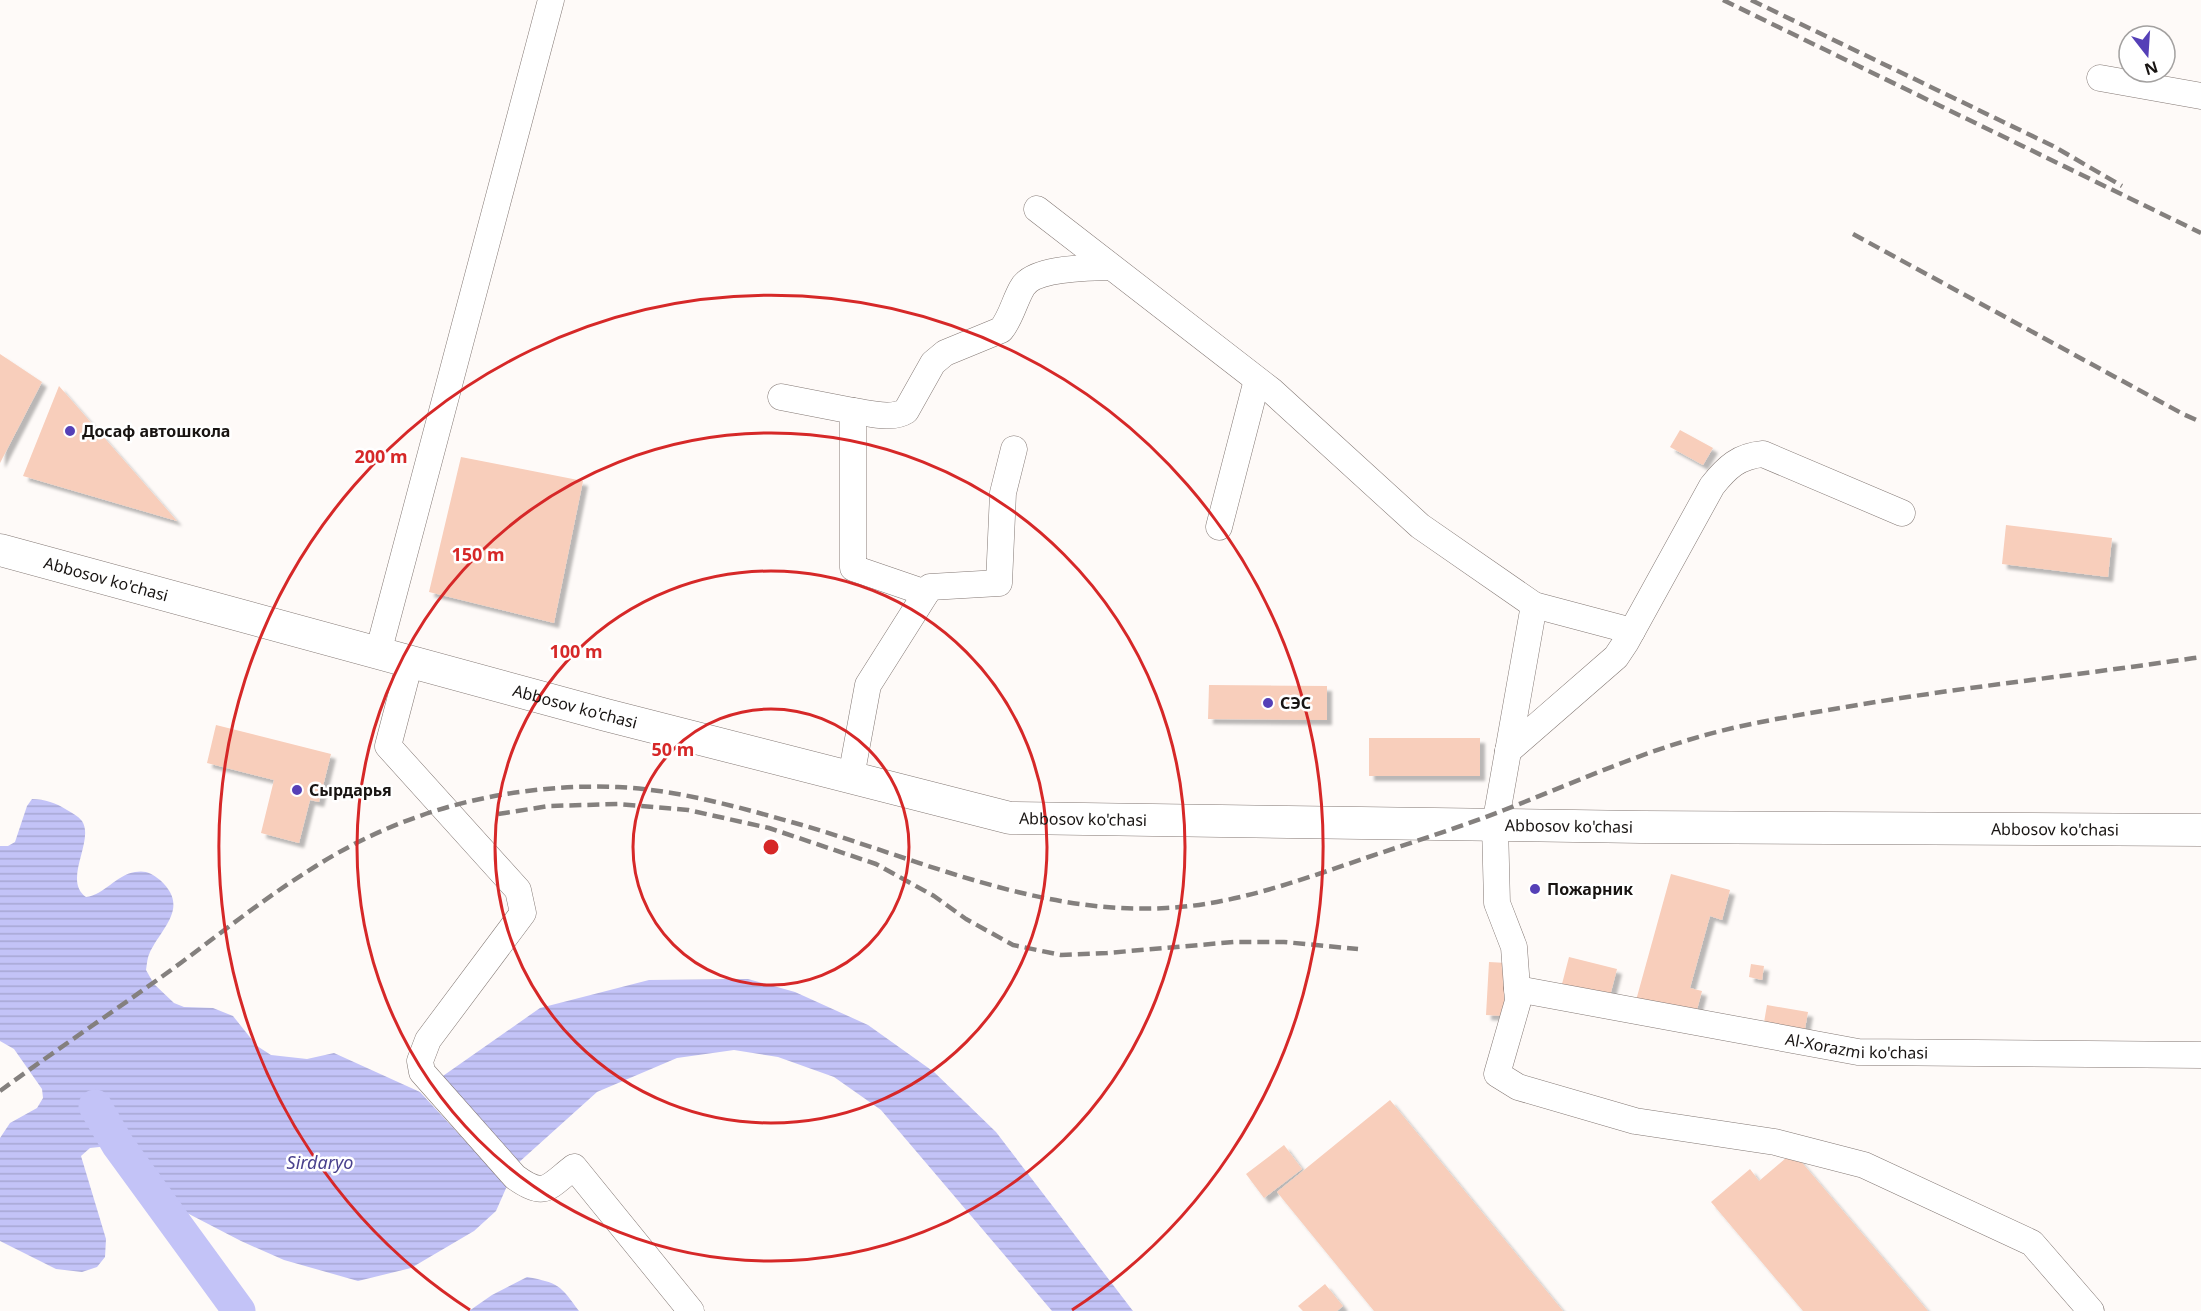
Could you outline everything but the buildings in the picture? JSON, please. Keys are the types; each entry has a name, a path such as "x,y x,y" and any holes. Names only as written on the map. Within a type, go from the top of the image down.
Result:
{"main road":[{"name":"Abbosov ko'chasi","path":"0,550 606,715 1010,818 1495,825 2201,830"}],"street":[{"path":"378,653 551,0"},
{"path":"2100,78 2201,96"},
{"path":"1036,209 1257,380 1420,526 1534,605 1632,631"},
{"path":"781,397 853,411 900,415 906,411 933,363 945,352 1001,330 1023,286 1031,279 1065,269 1111,267"},
{"path":"1219,527 1257,380"},
{"path":"853,411 853,568 926,593"},
{"path":"851,777 868,685 930,587 999,582 1004,493 1014,449"},
{"path":"1508,751 1616,657 1712,486 1725,469 1738,459 1763,454 1902,513"},
{"path":"1534,605 1495,825 1497,903 1514,947 1518,1001 1497,1074 1518,1087 1635,1122 1775,1143 1864,1165 2032,1243 2091,1311"},
{"path":"410,662 388,746 519,890 523,913 428,1041 420,1061 422,1072 515,1177 530,1188 545,1189 574,1167 691,1311"},
{"name":"Al-Xorazmi ko'chasi","path":"1517,989 1858,1052 2201,1054"}],"water":[{"name":"Sirdaryo","path":"32,799 55,803 82,821 85,839 77,881 79,890 86,897 99,893 128,874 139,871 154,876 169,890 173,899 171,917 150,952 146,970 154,984 174,1003 184,1007 213,1008 233,1016 257,1046 271,1055 307,1059 334,1053 420,1092 507,1186 496,1211 474,1231 411,1268 358,1281 284,1260 187,1213 158,1185 149,1168 138,1157 118,1145 90,1148 81,1156 106,1239 105,1257 97,1267 82,1272 56,1269 0,1241 0,1138 10,1123 37,1108 43,1098 42,1089 14,1049 0,1041 0,846 8,846 15,842 27,806"},
{"path":"748,979 795,992 868,1025 934,1072 996,1132 1133,1311 1052,1311 881,1110 834,1077 778,1057 734,1050 677,1058 597,1092 517,1164 440,1078 540,1008 649,980"},
{"path":"527,1277 558,1286 579,1311 469,1311 492,1295"}],"waterway":[{"name":"Sirdaryo","path":"95,1106 118,1145 239,1311"}],"railway":[{"path":"1723,0 2201,233"},
{"path":"1751,0 2053,146 2122,186"},
{"path":"1853,234 2201,422"},
{"path":"0,1091 265,900 316,866 386,829 423,815 499,795 578,787 618,787 664,792 711,801 779,819 1026,894 1072,903 1119,908 1166,908 1213,903 1304,879 1485,817 1652,752 1719,731 1771,720 1975,687 2201,657"},
{"path":"498,814 549,806 618,804 688,810 769,828 876,864 934,896 966,919 1013,945 1061,955 1234,942 1284,942 1358,949"}],"place":[{"name":"Досаф автошкола","path":"70,431"},
{"name":"СЭС","path":"1268,703"},
{"name":"Сырдарья","path":"297,790"},
{"name":"Пожарник","path":"1535,889"}]}
